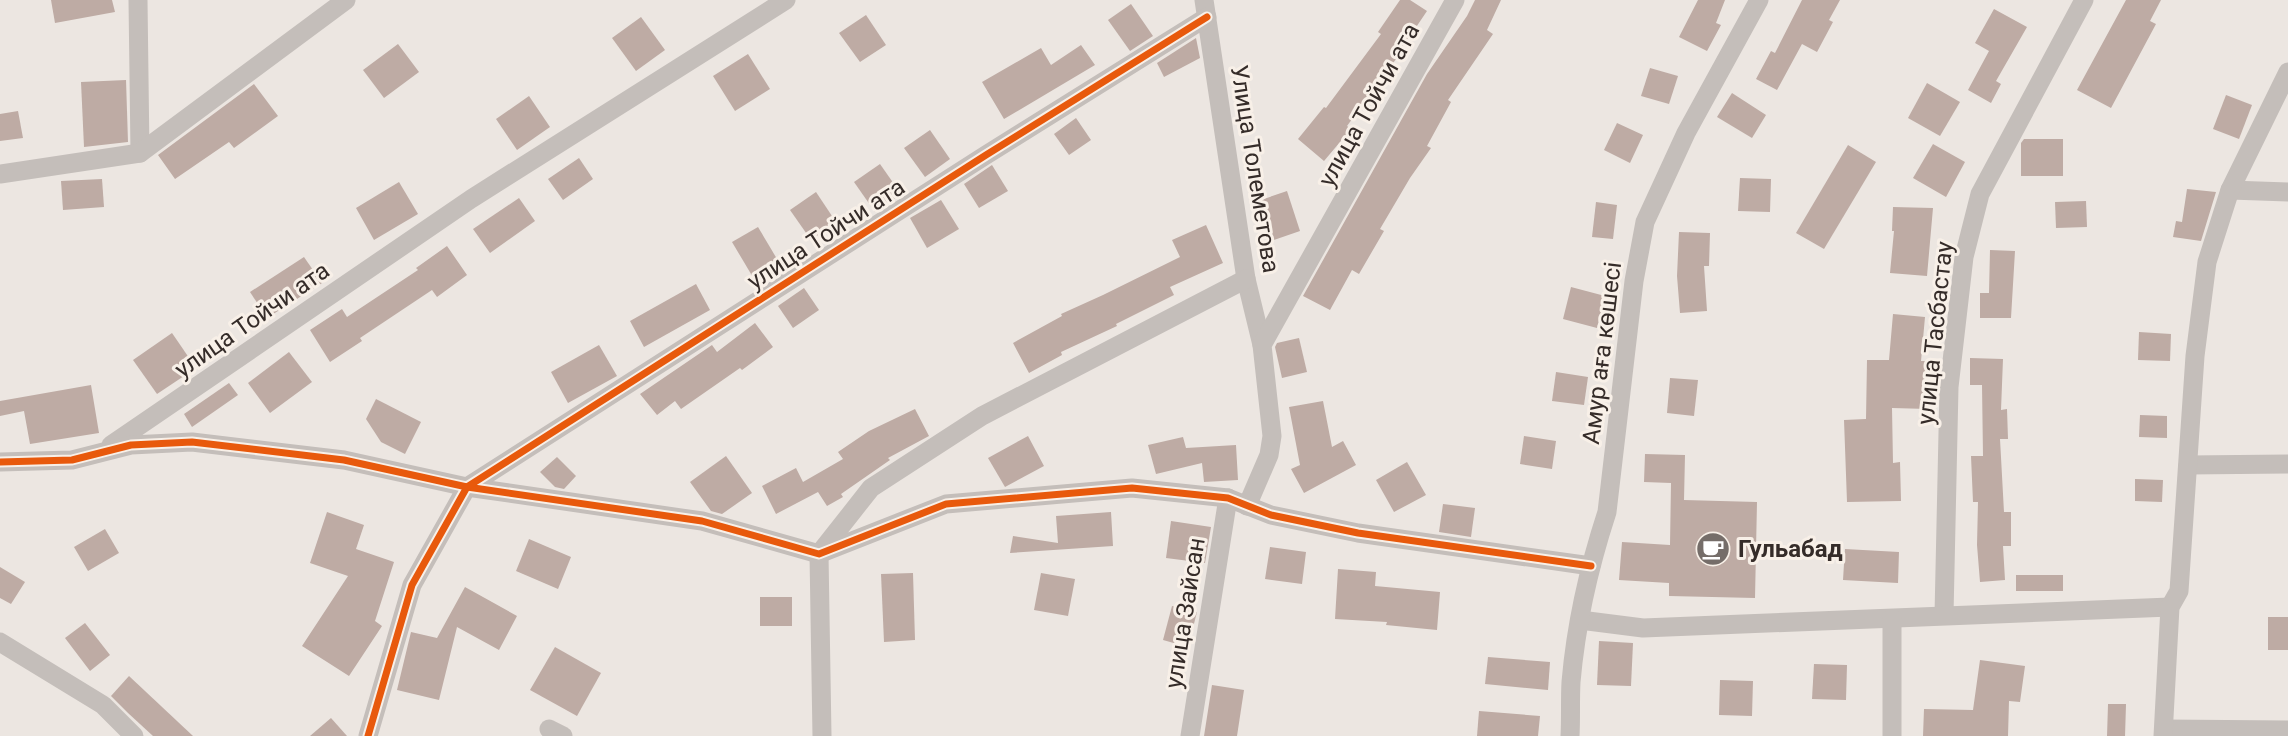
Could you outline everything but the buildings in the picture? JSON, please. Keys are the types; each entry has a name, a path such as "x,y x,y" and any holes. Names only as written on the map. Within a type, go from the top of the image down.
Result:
{"street":[{"path":"138,0 141,153"},
{"path":"0,174 141,153 345,0"},
{"name":"улица Тойчи ата","path":"99,453 471,199 786,0"},
{"name":"улица Тойчи ата","path":"1262,345 1455,0"},
{"name":"Амур аға көшесі","path":"1570,736 1571,682 1580,620 1591,566 1607,512 1634,281 1646,222 1686,133 1759,0"},
{"name":"улица Тасбастау","path":"1944,615 1949,387 1964,257 1980,194 2084,0"},
{"name":"улица Тойчи ата","path":"467,487 986,155 1206,9"},
{"name":"Улица Толеметова","path":"1206,9 1246,279 1262,345"},
{"path":"2288,72 2230,190 2207,262 2195,356 2179,591 2170,607 2163,732 2288,730"},
{"path":"2230,190 2288,191"},
{"path":"822,736 819,554 871,488 982,416 1246,279"},
{"path":"1247,506 1269,455 1272,436 1262,345"},
{"path":"0,462 72,460 131,445 192,442 344,460 467,487 702,521 819,554 947,504 1132,488 1228,498 1271,514 1358,533 1591,566"},
{"path":"2188,465 2288,464"},
{"path":"368,736 412,585 467,487"},
{"name":"улица Зайсан","path":"1190,736 1228,498"},
{"path":"1580,620 1643,628 2170,607"},
{"path":"1892,619 1892,736"},
{"path":"0,642 103,705 134,736"}],"cycle path":[{"path":"368,736 412,585 467,487 1207,17"},
{"path":"0,462 72,460 131,445 192,442 344,460 467,487 702,521 819,554 946,504 1132,488 1228,498 1271,515 1358,533 1591,566"}],"place":[{"name":"Гульабад","path":"1713,549"}]}
